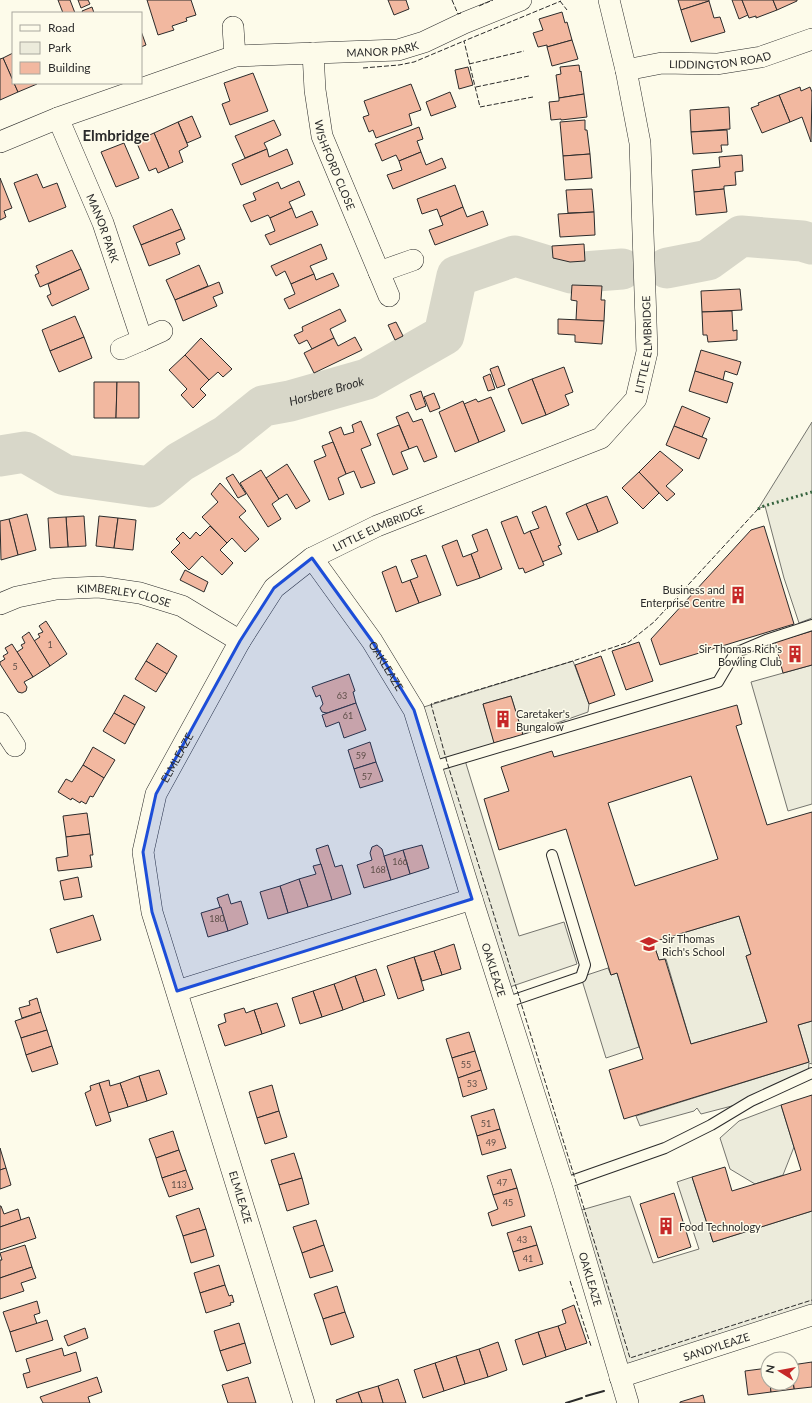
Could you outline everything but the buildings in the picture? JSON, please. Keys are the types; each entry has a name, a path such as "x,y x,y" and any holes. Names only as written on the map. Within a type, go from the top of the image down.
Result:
{"street":[{"name":"MANOR PARK","path":"0,142 58,118 235,56 398,50 424,42 464,23 521,0"},
{"name":"LITTLE ELMBRIDGE","path":"312,558 377,526 601,438 636,399 648,352 640,143 626,70 608,0"},
{"path":"233,27 235,56"},
{"name":"LIDDINGTON ROAD","path":"626,70 662,63 717,64 761,57 812,39"},
{"name":"WISHFORD CLOSE","path":"313,53 315,90 322,136 389,296"},
{"name":"MANOR PARK","path":"58,118 103,223 142,340"},
{"path":"379,272 413,260"},
{"path":"121,349 162,331"},
{"name":"ELMLEAZE","path":"304,1403 152,912 143,852 156,794 240,641 274,588 312,558"},
{"name":"OAKLEAZE","path":"312,558 372,641 414,710 504,1003 562,1184 628,1403"},
{"name":"KIMBERLEY CLOSE","path":"0,604 17,597 56,589 99,587 140,593 182,606 240,641"},
{"path":"0,723 15,746"},
{"path":"177,991 472,899"},
{"name":"SANDYLEAZE","path":"620,1377 812,1315"}],"lane":[{"path":"432,767 718,682 735,653 766,640 812,626"},
{"path":"504,1003 581,977 585,965 552,855"},
{"path":"562,1184 665,1148 711,1125 751,1100 812,1073"}],"highlighted area":[{"path":"312,558 372,641 414,710 472,899 177,991 152,912 143,852 156,794 240,641 274,588"}],"green space":[{"path":"812,422 812,618 799,623 784,578 765,506 758,509"},
{"path":"573,661 589,704 588,712 523,735 511,696 483,704 496,748 464,757 519,936 564,922 577,964 501,990 414,710"},
{"path":"812,665 812,804 788,811 751,682"},
{"path":"739,916 751,954 746,956 767,1022 691,1044 666,959 659,960 653,942"},
{"path":"608,968 611,975 617,973 639,1047 606,1058 581,977"},
{"path":"812,1021 812,1064 809,1063 808,1075 751,1101 701,1114 697,1108 694,1111 640,1126 636,1116 809,1062 798,1025"},
{"path":"781,1105 794,1147 783,1175 755,1184 730,1169 720,1138 739,1121"},
{"path":"692,1177 713,1242 812,1211 812,1315 620,1377 571,1213 630,1196 653,1263 699,1249 677,1182"}],"waterway":[{"name":"Horsbere Brook","path":"667,268 708,260 741,236 802,241 812,244"},
{"name":"Horsbere Brook","path":"0,456 25,452 65,475 150,487 180,462 227,435 263,406 290,401 367,379 444,335 457,276 515,256 571,273 622,269"}],"hedge":[{"path":"758,509 812,492"}],"fence":[{"path":"452,0 458,14 461,13"},
{"path":"479,6 493,0"},
{"path":"560,1 567,10"},
{"path":"533,97 480,107 464,41 561,1"},
{"path":"363,68 399,65 414,62 464,41"},
{"path":"469,64 524,51"},
{"path":"476,87 529,76"},
{"path":"758,509 654,622 629,642 573,661 431,704 447,762 630,1358 812,1300"},
{"path":"570,1281 591,1346"}],"wall":[{"path":"586,1396 604,1391"},
{"path":"566,1403 582,1398"}],"place":[{"name":"Business and Enterprise Centre","path":"738,595"},
{"name":"Sir Thomas Rich's Bowling Club","path":"795,654"},
{"name":"Caretaker's Bungalow","path":"503,719"},
{"name":"Sir Thomas Rich's School","path":"649,944"},
{"name":"Food Technology","path":"666,1226"}],"district":[{"name":"Elmbridge","path":"116,135"}]}
